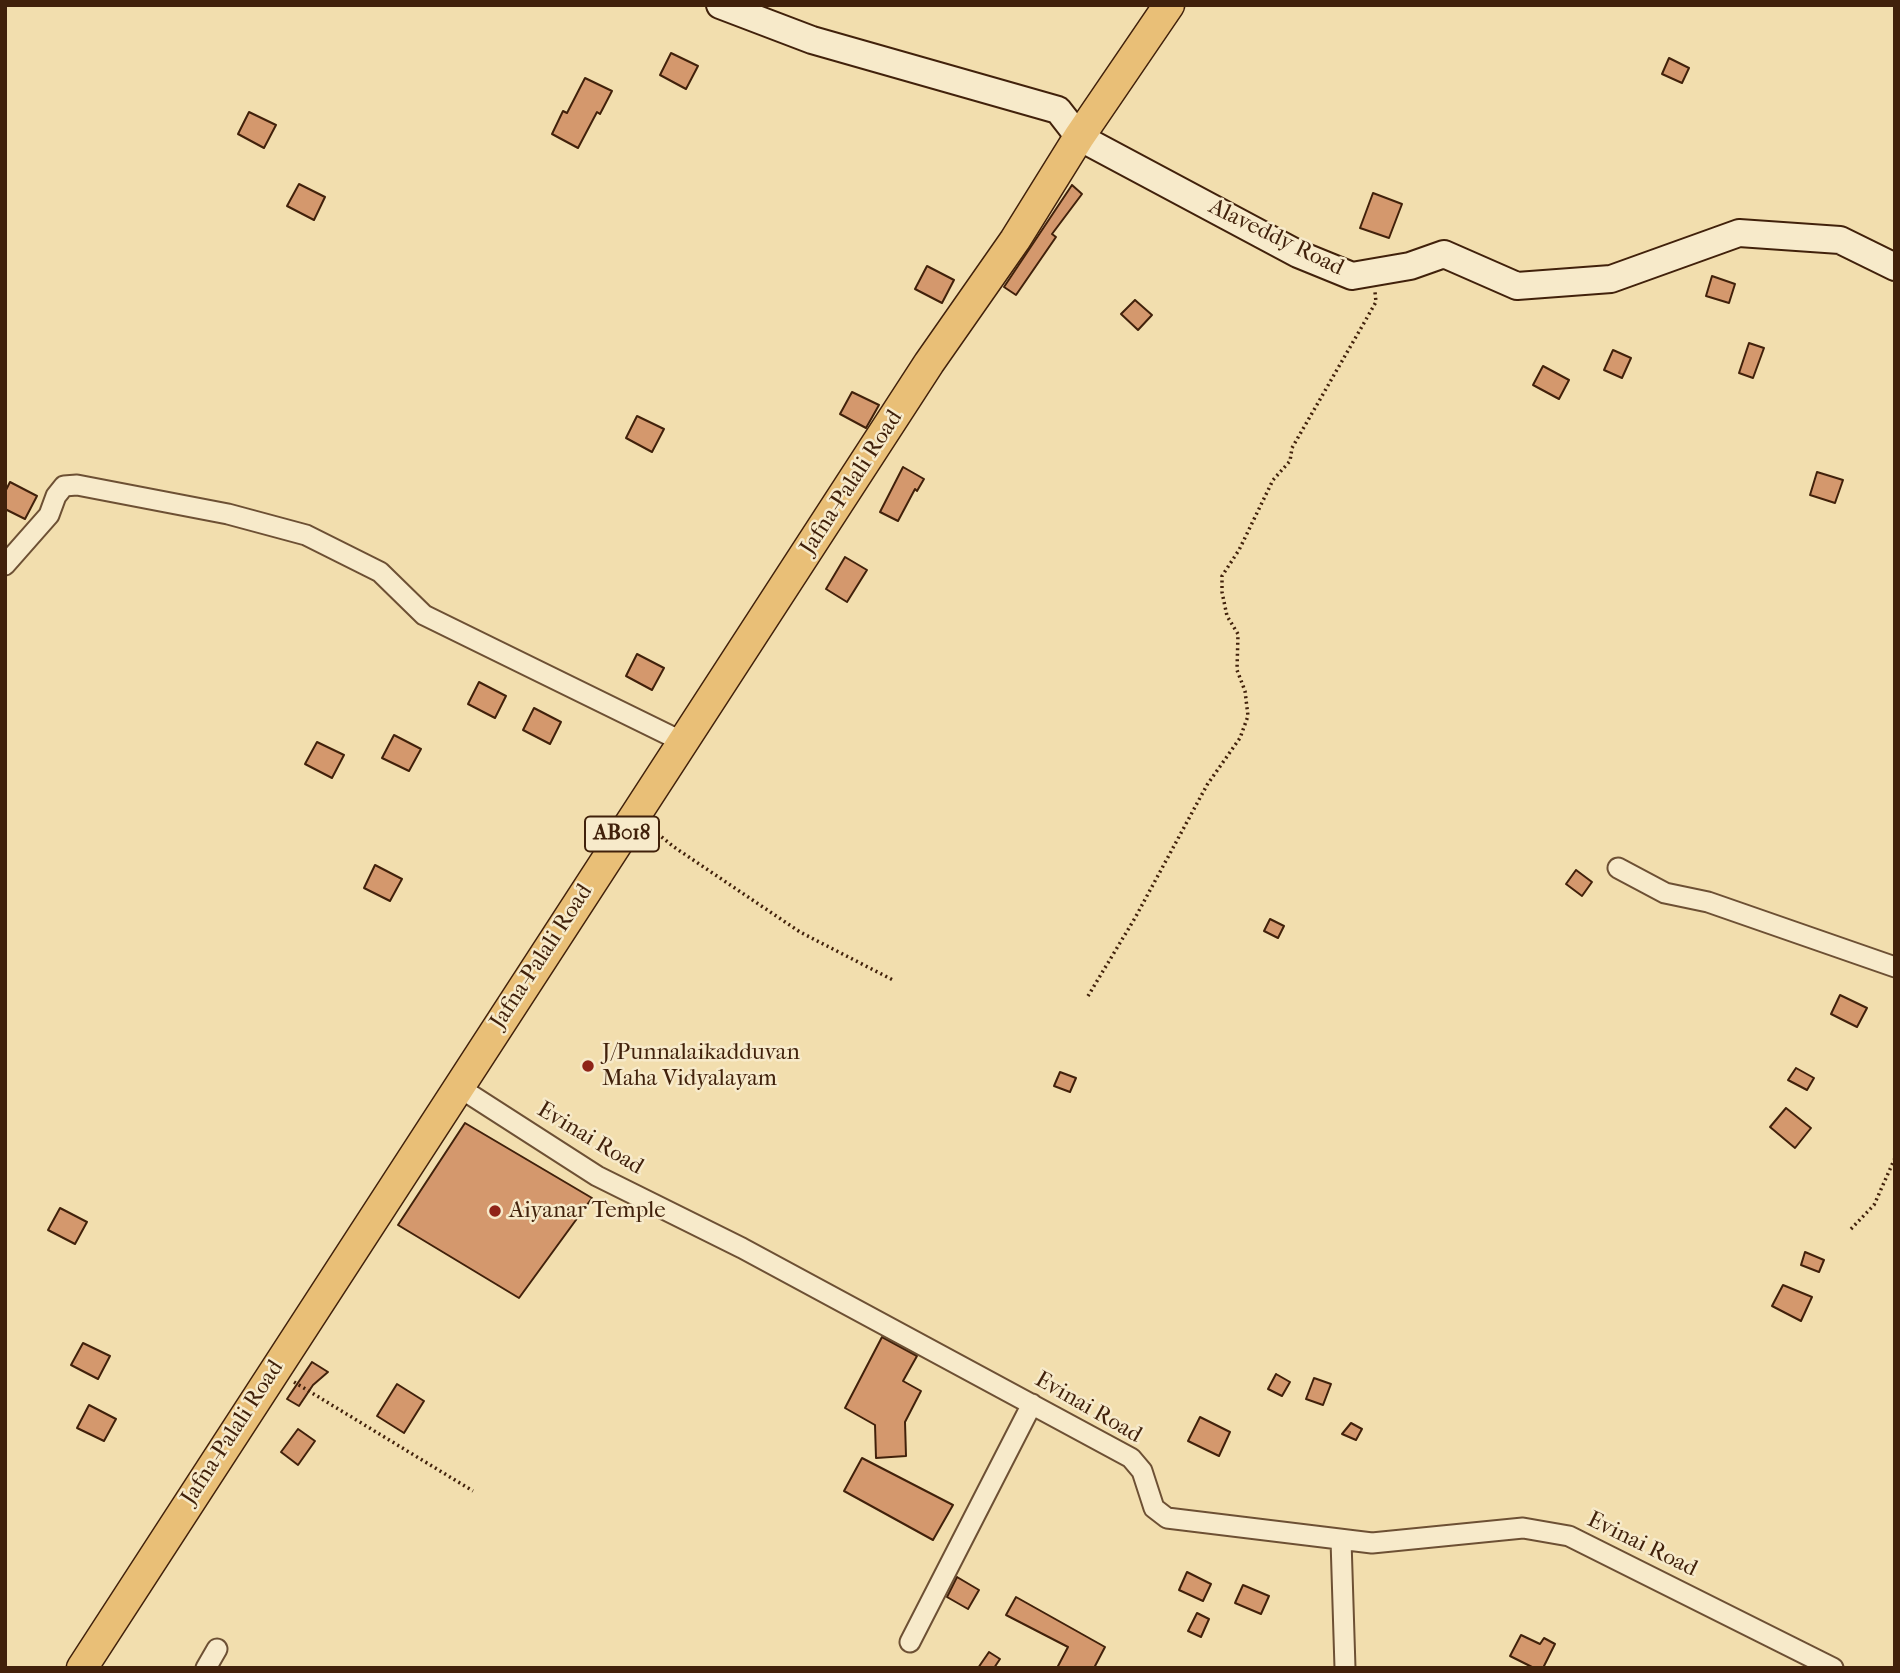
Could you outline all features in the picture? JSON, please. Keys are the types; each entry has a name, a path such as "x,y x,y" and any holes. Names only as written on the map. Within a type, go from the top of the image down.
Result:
{"main road":[{"name":"Jafna-Palali Road","path":"82,1668 457,1086 929,363 1015,240 1079,137 1169,5"}],"street":[{"name":"Alaveddy Road","path":"720,5 812,40 1058,110 1079,137 1298,254 1352,276 1410,267 1444,254 1517,286 1611,279 1740,233 1840,240 1895,267"},
{"path":"5,565 49,515 56,496 64,486 77,485 228,514 306,535 380,572 424,615 683,743"},
{"path":"1618,868 1665,893 1708,902 1895,967"},
{"name":"Evinai Road","path":"457,1086 597,1177 742,1248 1131,1458 1142,1471 1154,1508 1167,1518 1372,1543 1523,1528 1569,1536 1833,1668"},
{"path":"910,1642 1032,1405"},
{"path":"1341,1540 1345,1668"},
{"path":"206,1668 217,1648"}],"path":[{"path":"1087,996 1135,918 1207,785 1240,738 1248,716 1245,691 1237,670 1238,635 1227,616 1222,576 1239,551 1273,481 1290,461 1292,448 1376,302 1373,272"},
{"path":"635,815 674,847 800,932 893,980"},
{"path":"1850,1229 1874,1205 1895,1158"},
{"path":"274,1369 473,1491"}],"building":[{"path":"671,53 698,66 686,89 660,75"},
{"path":"1669,58 1689,68 1682,83 1662,74"},
{"path":"585,78 612,91 600,114 597,112 578,148 552,134 563,111 567,113"},
{"path":"249,112 276,125 264,148 238,134"},
{"path":"299,184 325,197 314,220 287,206"},
{"path":"1072,185 1082,194 1052,234 1056,237 1016,295 1004,287"},
{"path":"1373,193 1402,204 1389,238 1360,228"},
{"path":"927,266 954,280 942,303 915,289"},
{"path":"1712,276 1735,284 1729,303 1706,296"},
{"path":"1135,300 1152,315 1138,330 1121,314"},
{"path":"1749,343 1764,348 1753,378 1739,373"},
{"path":"1613,350 1631,358 1622,378 1604,370"},
{"path":"1543,366 1569,380 1559,399 1533,385"},
{"path":"852,392 879,405 866,428 840,414"},
{"path":"637,416 664,429 652,452 626,438"},
{"path":"903,467 924,479 917,491 915,489 898,521 880,512"},
{"path":"1817,472 1843,480 1835,503 1810,495"},
{"path":"10,482 37,496 25,519 5,509 5,492"},
{"path":"845,557 867,570 847,602 826,589"},
{"path":"637,654 664,668 652,690 626,676"},
{"path":"479,682 506,696 495,718 468,704"},
{"path":"534,708 561,722 550,744 523,730"},
{"path":"394,735 421,749 409,771 382,758"},
{"path":"317,742 344,755 332,778 305,764"},
{"path":"375,865 402,879 390,901 364,888"},
{"path":"1576,870 1592,882 1582,896 1566,884"},
{"path":"1270,919 1284,926 1278,938 1264,931"},
{"path":"1840,995 1867,1008 1857,1027 1831,1014"},
{"path":"1796,1068 1814,1078 1807,1090 1788,1080"},
{"path":"1060,1072 1076,1078 1070,1092 1054,1086"},
{"path":"1786,1108 1811,1128 1795,1148 1770,1127"},
{"name":"Aiyanar Temple","path":"465,1123 592,1198 519,1298 398,1225"},
{"path":"60,1208 87,1222 75,1244 48,1230"},
{"path":"1805,1252 1824,1260 1819,1272 1801,1265"},
{"path":"1783,1285 1812,1297 1801,1321 1772,1306"},
{"path":"882,1337 917,1356 903,1381 921,1391 905,1422 906,1456 876,1458 875,1425 845,1408"},
{"path":"83,1343 110,1356 98,1379 71,1365"},
{"path":"312,1362 328,1372 313,1385 299,1406 287,1399"},
{"path":"1276,1374 1290,1382 1282,1396 1268,1389"},
{"path":"1314,1378 1331,1384 1323,1405 1306,1399"},
{"path":"397,1384 424,1401 404,1433 377,1416"},
{"path":"89,1405 116,1419 104,1441 77,1428"},
{"path":"1200,1417 1230,1432 1219,1456 1188,1441"},
{"path":"1351,1423 1362,1429 1356,1440 1342,1434"},
{"path":"298,1429 315,1441 298,1465 281,1452"},
{"path":"862,1458 953,1505 933,1540 844,1491"},
{"path":"1187,1572 1211,1584 1203,1601 1179,1590"},
{"path":"957,1577 979,1590 968,1609 947,1597"},
{"path":"1243,1585 1269,1596 1261,1614 1235,1603"},
{"path":"1016,1597 1105,1647 1094,1668 1057,1668 1068,1647 1006,1615"},
{"path":"1197,1613 1209,1619 1201,1637 1188,1631"},
{"path":"1521,1635 1540,1644 1544,1638 1555,1644 1543,1668 1534,1668 1510,1656"},
{"path":"989,1652 1000,1659 994,1668 978,1668"}],"place":[{"name":"J/Punnalaikadduvan Maha Vidyalayam","path":"588,1066"},
{"name":"Aiyanar Temple","path":"495,1211"}]}
